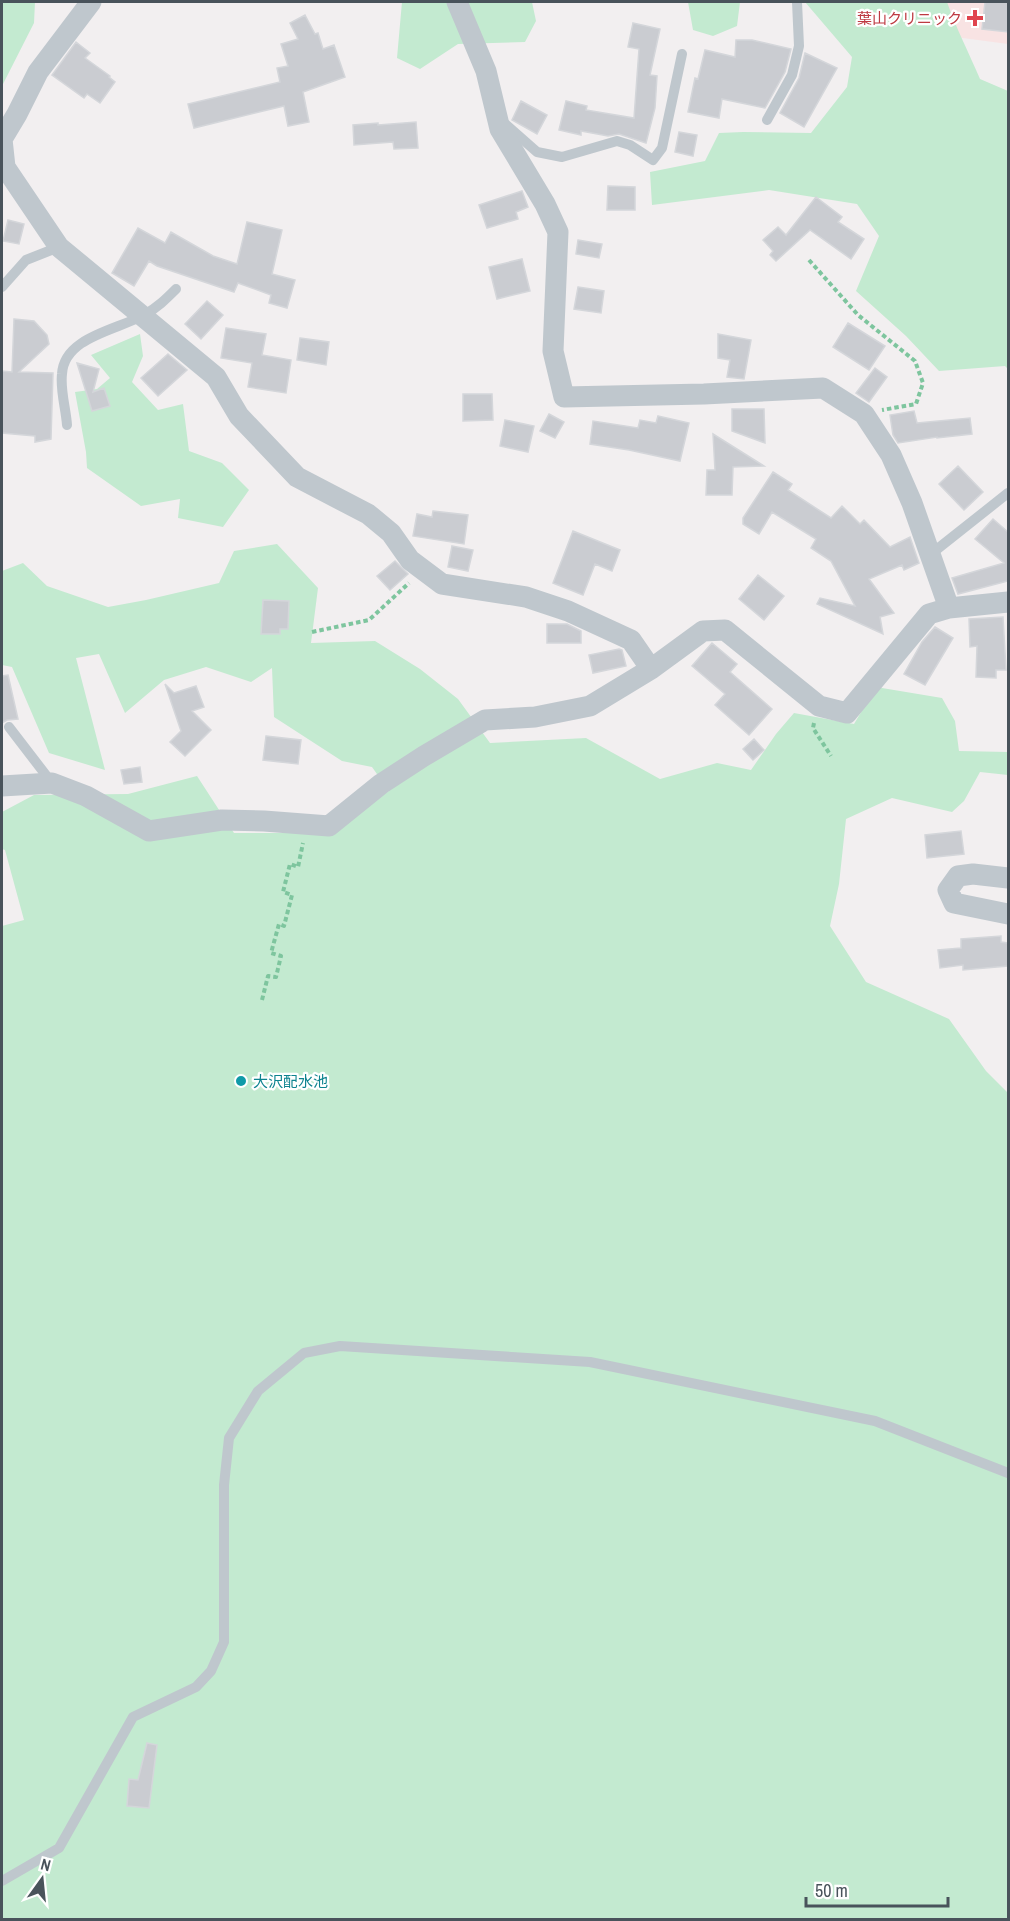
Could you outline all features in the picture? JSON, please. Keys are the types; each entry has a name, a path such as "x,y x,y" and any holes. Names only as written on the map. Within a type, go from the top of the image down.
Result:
{"street":[{"path":"91,2 38,72 2,139 5,167 59,247 216,377 239,416 297,477 368,514 391,533 410,560 442,584 526,597 568,611 631,639 651,669"},
{"path":"457,2 486,71 500,129 545,204 558,232 553,351 564,397 704,394 823,388 864,414 891,455 912,503 949,608"},
{"path":"2,786 52,783 86,796 149,831 222,820 329,826 381,784 484,720 535,717 590,706 651,669 703,631 725,630 819,706 847,712 929,614 949,608 1008,602"},
{"path":"1008,878 973,874 958,876 948,890 954,903 1008,914"}],"lane":[{"path":"767,120 792,75 799,46 797,2"},
{"path":"497,116 537,152 562,157 617,141 630,145 653,160 662,148 682,54"},
{"path":"2,287 26,260 59,247"},
{"path":"67,425 62,374 66,357 80,343 160,306 176,289"},
{"path":"931,554 1008,493"},
{"path":"9,728 52,783"},
{"path":"2,1881 58,1848 133,1717 195,1687 211,1671 224,1642 224,1485 228,1438 258,1391 304,1353 340,1346 590,1362 875,1421 1008,1473"}],"path":[{"path":"809,260 858,315 915,361 923,382 916,404 864,414"},
{"path":"312,632 369,620 423,570"},
{"path":"819,706 813,728 831,756"},
{"path":"262,1000 268,976 276,977 281,956 272,953 279,924 284,926 292,895 283,892 290,864 298,867 306,824"}],"shaded area":[{"name":"葉山クリニック","path":"944,2 1008,2 1008,44 940,35"}],"green space":[{"path":"2,2 35,2 34,23 2,86"},
{"path":"402,2 532,2 536,21 525,42 458,44 420,69 397,58"},
{"path":"688,2 740,2 737,26 713,36 693,30"},
{"path":"805,2 947,2 980,79 1008,91 1008,369 1005,366 939,371 906,336 856,291 879,236 857,204 769,190 652,205 650,172 705,161 719,133 811,133 847,87 852,57"},
{"path":"140,334 143,356 132,382 158,410 183,404 189,451 222,463 249,490 223,527 178,518 180,499 141,506 87,468 75,392 97,389 110,378 91,355"},
{"path":"277,544 318,588 311,643 375,641 420,669 458,699 490,743 586,738 660,779 717,763 751,770 794,713 854,724 876,687 942,698 955,721 959,751 1008,752 1008,775 980,772 964,801 952,812 892,798 846,819 839,884 830,926 866,982 949,1019 986,1071 1008,1093 1008,1919 2,1919 2,926 24,920 5,850 2,849 2,812 34,795 128,794 197,776 234,833 327,833 389,791 372,767 342,761 274,717 272,668 251,682 206,667 164,680 125,713 99,654 76,658 105,770 49,753 12,667 2,665 2,571 23,563 47,586 108,607 219,583 234,551"}],"building":[{"path":"985,2 1008,2 1008,32 982,29"},
{"path":"305,15 315,34 318,33 323,49 334,45 345,77 303,92 309,122 288,126 284,106 194,128 188,104 280,82 277,68 288,66 281,44 298,39 290,23"},
{"path":"633,23 660,29 650,75 657,76 655,108 646,143 619,134 608,136 581,131 581,135 559,130 566,101 587,106 586,110 634,118 639,49 628,47"},
{"path":"736,40 752,40 791,49 785,72 765,108 722,99 719,118 688,112 695,78 698,79 705,50 735,57"},
{"path":"76,42 90,53 85,58 115,82 100,103 87,94 84,98 52,75"},
{"path":"805,53 837,68 804,127 780,113 799,78"},
{"path":"521,101 547,115 537,134 512,120"},
{"path":"416,122 418,148 394,149 393,142 354,145 353,125"},
{"path":"679,132 697,135 693,156 675,152"},
{"path":"608,186 635,187 635,210 607,210"},
{"path":"522,191 528,207 516,212 518,219 487,228 479,205"},
{"path":"816,197 842,217 838,222 864,239 851,259 810,230 776,261 770,255 773,251 763,240 778,227 786,235"},
{"path":"8,220 24,224 19,244 3,241"},
{"path":"247,222 282,230 272,274 295,280 287,308 269,303 271,295 238,283 234,292 157,266 149,261 134,286 112,273 138,228 165,243 171,232 213,256 237,264"},
{"path":"578,240 602,244 599,258 576,254"},
{"path":"522,259 530,291 497,299 489,267"},
{"path":"578,287 604,291 601,313 574,309"},
{"path":"207,301 223,315 201,339 185,324"},
{"path":"14,319 34,321 47,335 49,344 19,372 53,373 51,439 35,442 35,436 2,433 2,371 12,372"},
{"path":"848,323 885,346 869,370 833,347"},
{"path":"226,328 266,334 262,355 291,360 286,393 248,387 252,363 221,358"},
{"path":"718,334 751,340 744,379 727,377 730,360 718,358"},
{"path":"300,338 329,342 326,365 297,360"},
{"path":"168,354 187,370 158,396 141,378"},
{"path":"77,363 99,369 93,392 104,388 110,406 92,411"},
{"path":"875,368 887,377 869,402 856,393"},
{"path":"463,394 492,394 493,420 463,421"},
{"path":"732,409 764,409 765,443 732,431"},
{"path":"914,411 917,423 970,418 972,434 898,443 893,435 890,415"},
{"path":"549,414 564,422 555,438 540,431"},
{"path":"658,416 689,423 680,461 590,444 593,421 638,428 640,420 656,423"},
{"path":"505,420 534,426 528,452 500,446"},
{"path":"713,434 764,466 733,467 732,495 706,495 707,470 715,470"},
{"path":"958,466 983,492 964,510 939,484"},
{"path":"773,472 792,484 788,490 831,518 842,506 860,524 864,520 890,547 910,537 919,563 904,570 902,565 869,579 894,613 880,617 883,634 817,604 820,598 855,606 831,561 811,548 816,539 772,512 759,534 743,524 743,518"},
{"path":"433,511 468,515 464,544 413,536 417,514 432,517"},
{"path":"993,519 1008,532 1008,581 958,594 952,578 1004,563 975,539"},
{"path":"573,531 620,550 612,571 595,564 583,595 553,583"},
{"path":"452,546 473,550 468,571 448,567"},
{"path":"395,561 408,574 390,590 377,576"},
{"path":"758,575 784,596 764,620 739,599"},
{"path":"263,600 289,601 288,629 280,629 280,634 261,634"},
{"path":"1003,617 1006,670 996,670 996,678 976,677 977,646 970,647 969,619"},
{"path":"547,624 567,624 581,631 581,643 547,643"},
{"path":"935,627 953,638 925,685 904,674 922,642"},
{"path":"712,643 737,664 730,672 772,709 749,735 715,705 725,694 692,666"},
{"path":"622,650 626,666 593,673 589,655"},
{"path":"8,675 18,719 2,723 2,676"},
{"path":"165,684 174,693 196,686 204,707 192,711 211,730 185,756 170,742 181,731"},
{"path":"266,736 301,740 298,764 263,760"},
{"path":"754,739 764,750 753,760 743,749"},
{"path":"140,767 142,782 124,784 121,770"},
{"path":"961,831 964,854 927,858 925,835"},
{"path":"1001,936 1001,942 1008,943 1008,966 963,970 963,965 940,968 938,950 961,948 961,939"},
{"path":"147,1743 157,1745 149,1808 127,1806 129,1779 138,1780"}],"place":[{"name":"葉山クリニック","path":"975,18"},
{"name":"大沢配水池","path":"241,1081"}]}
